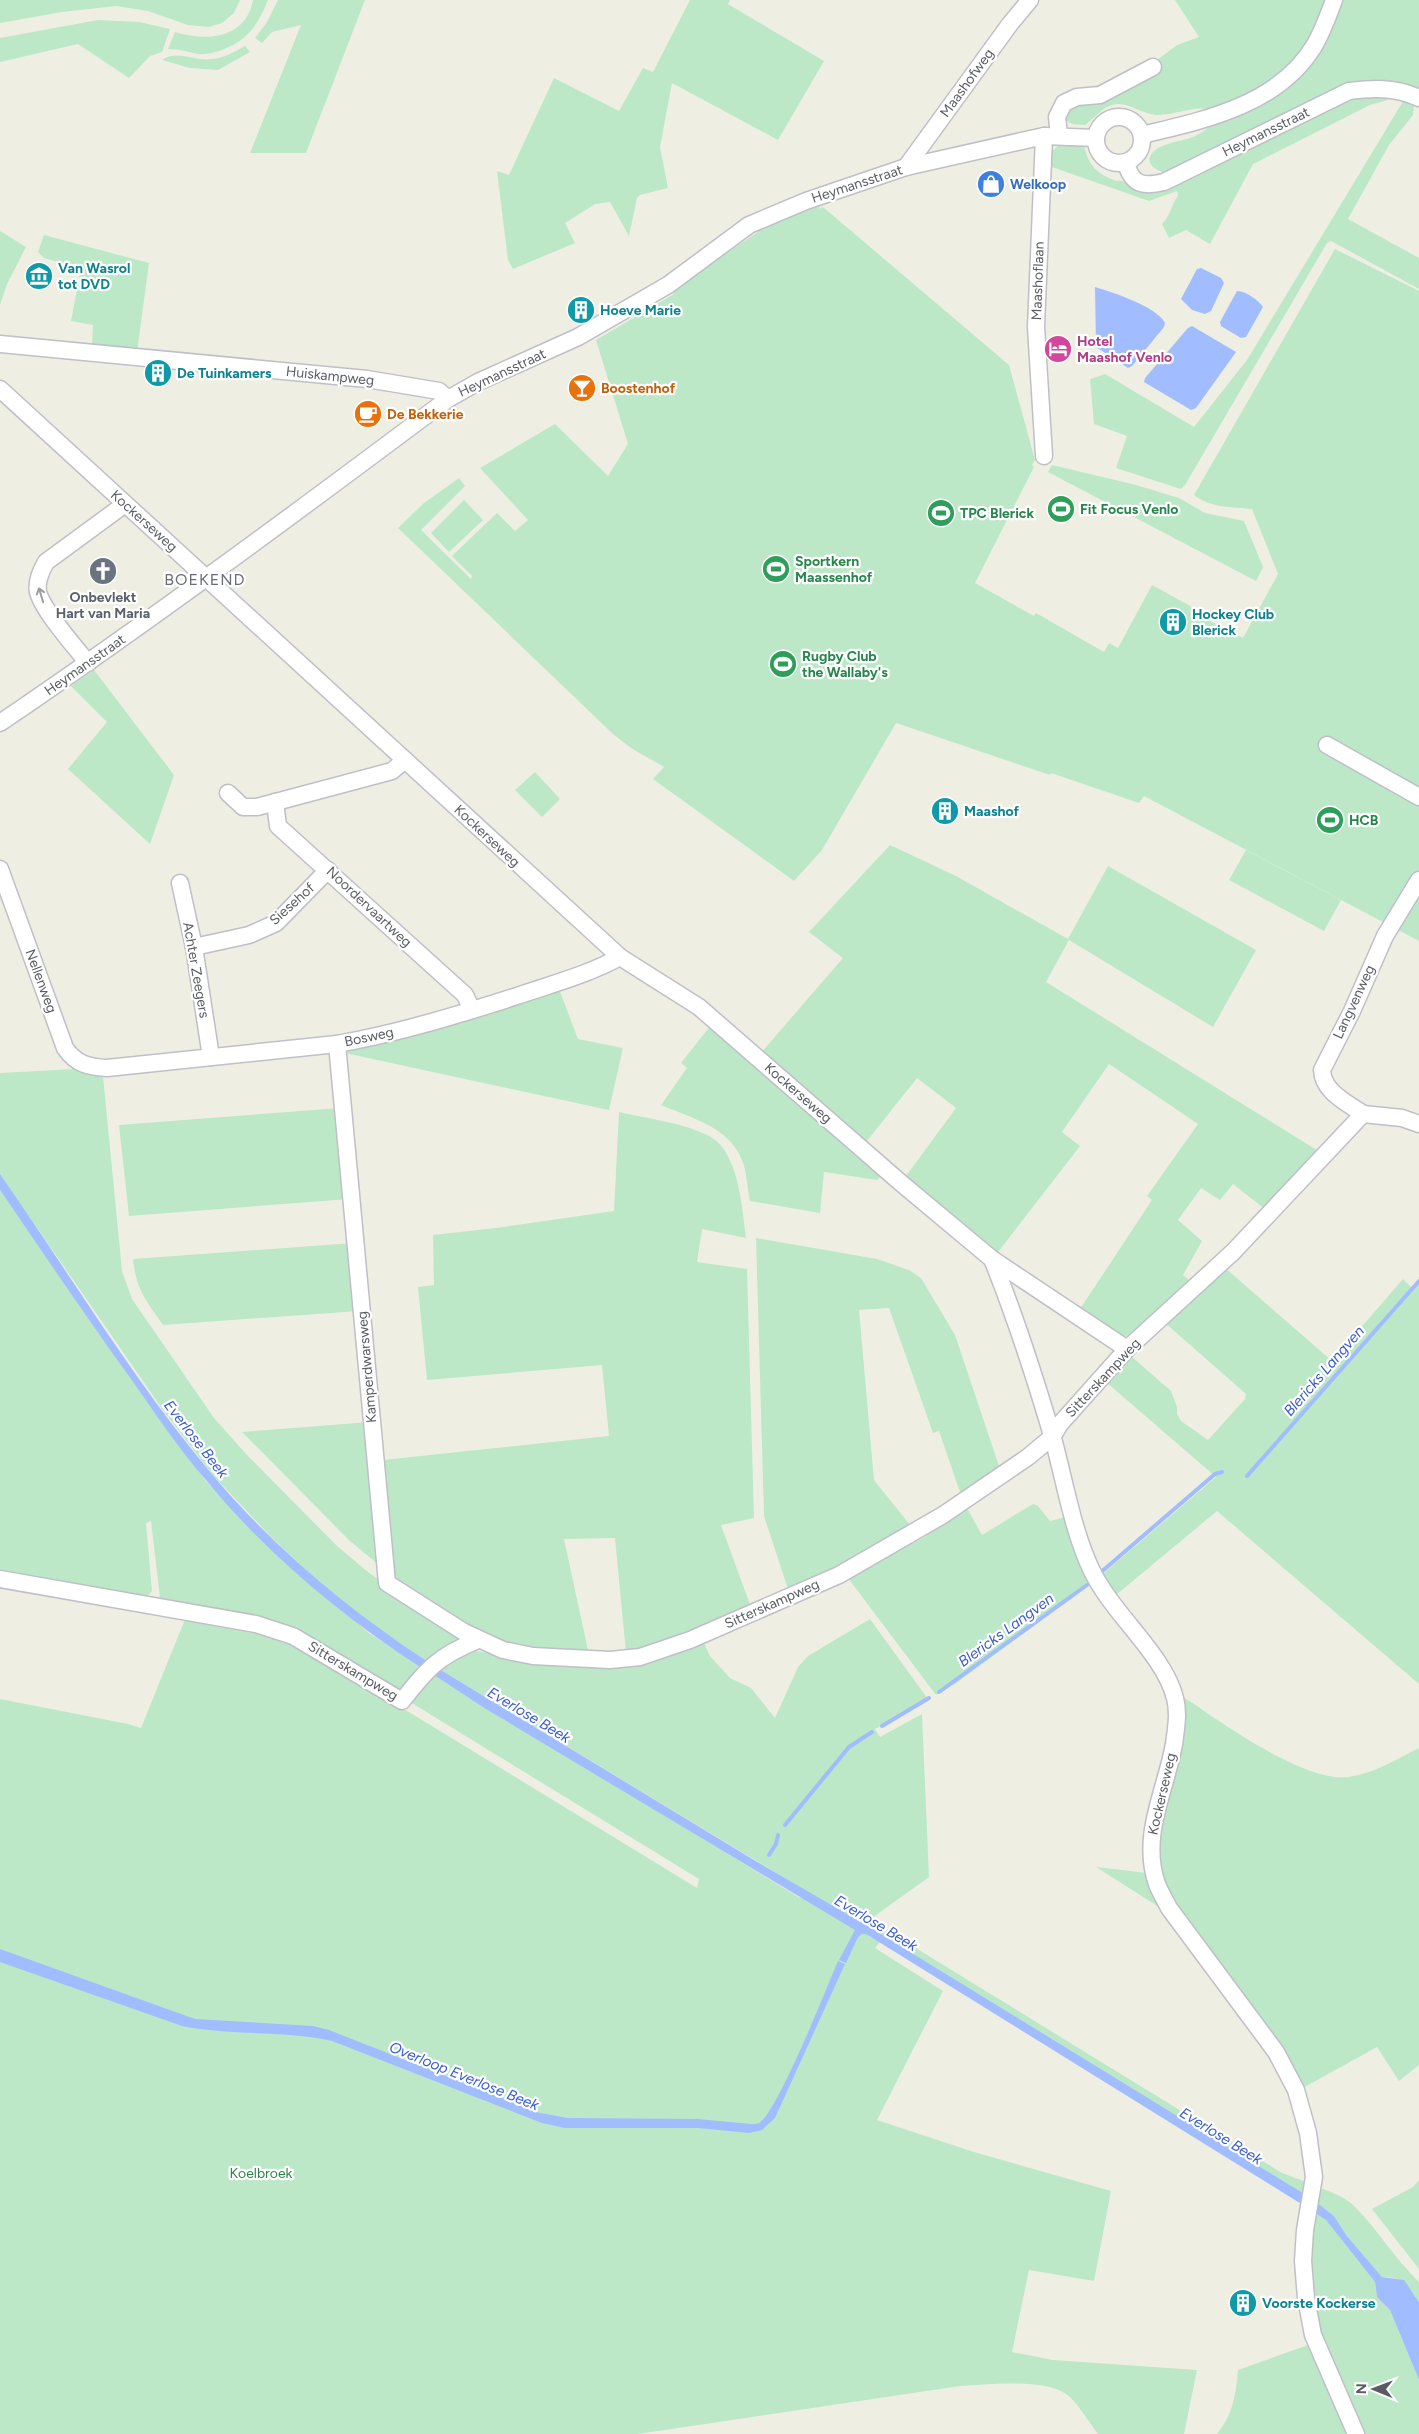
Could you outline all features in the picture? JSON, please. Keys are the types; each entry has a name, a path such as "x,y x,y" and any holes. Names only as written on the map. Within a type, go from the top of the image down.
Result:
{"street":[{"name":"Maashofweg","path":"906,167 1010,24 1030,0"},
{"path":"1142,134 1225,112 1269,93 1293,72 1314,47 1334,0"},
{"path":"1051,136 1064,103 1077,96 1100,95 1153,67"},
{"name":"Heymansstraat","path":"1126,163 1132,179 1152,185 1164,182 1349,91 1381,88 1400,90 1419,98"},
{"path":"1121,116 1134,122 1142,134 1142,148 1138,155 1126,163 1118,164 1104,158 1096,146 1096,138 1101,125 1114,117 1121,116"},
{"name":"Heymansstraat","path":"0,723 207,578 448,399 478,382 578,337 668,285 749,225 806,201 906,167 1051,136 1096,138"},
{"name":"Maashoflaan","path":"1044,456 1036,327 1051,136"},
{"name":"Huiskampweg","path":"0,344 367,380 439,391 448,399"},
{"name":"Kockerseweg","path":"0,388 620,957 699,1007 901,1183 992,1259 1128,1349"},
{"path":"88,663 44,606 38,591 39,574 46,562 125,504"},
{"path":"1327,746 1419,797"},
{"path":"228,793 242,807 257,807 392,771 405,760"},
{"name":"Noordervaartweg","path":"275,802 278,826 465,995 472,1010"},
{"name":"Nellenweg","path":"0,869 65,1048 73,1059 89,1067 107,1068"},
{"name":"Siesehof","path":"194,947 249,935 276,923 328,870"},
{"name":"Langvenweg","path":"1363,1114 1327,1088 1322,1080 1322,1070 1352,1011 1385,936 1419,880"},
{"name":"Achter Zeegers","path":"180,883 194,947 211,1057"},
{"name":"Bosweg","path":"107,1068 337,1044 399,1031 472,1010 596,970 620,957"},
{"name":"Kamperdwarsweg","path":"337,1044 387,1583 478,1640"},
{"path":"1363,1114 1402,1118 1419,1124"},
{"name":"Sitterskampweg","path":"0,1579 256,1624 293,1636 402,1702 436,1661 453,1650 478,1640 503,1650 533,1656 610,1660 640,1657 690,1640 838,1575 943,1516 1028,1457 1052,1437 1060,1424 1128,1349 1233,1252 1363,1114"},
{"name":"Kockerseweg","path":"992,1259 1006,1294 1052,1437 1091,1568 1107,1598 1169,1678 1176,1701 1177,1726 1172,1755 1155,1817 1151,1843 1152,1863 1157,1885 1169,1908 1276,2052 1296,2090 1308,2133 1314,2177 1305,2230 1306,2298 1313,2335 1356,2434"}],"green space":[{"path":"0,0 240,0 234,13 222,23 209,27 188,25 148,11 116,6 62,12 0,23"},
{"path":"253,0 268,0 251,31 231,46 220,51 205,54 168,49 175,32 199,37 211,37 233,30 242,23 249,13"},
{"path":"278,0 365,0 306,153 250,153 301,25 272,32 262,43 255,38 267,22"},
{"path":"690,0 730,0 728,4 824,61 778,140 672,83 660,147 668,188 640,195 637,198 629,236 610,202 595,204 565,223 575,243 513,269 508,260 497,171 509,175 554,78 619,111 643,68 653,72"},
{"path":"1175,0 1326,0 1309,37 1286,68 1272,81 1237,101 1217,108 1194,109 1156,115 1119,104 1107,107 1085,125 1067,121 1066,108 1153,63 1177,45 1199,37"},
{"path":"1342,0 1419,0 1419,92 1394,84 1367,82 1167,173 1159,171 1152,166 1149,159 1158,148 1188,139 1216,123 1262,104 1290,85 1299,77 1319,50"},
{"path":"98,20 139,22 170,29 162,52 150,56 129,78 78,44 0,62 0,38"},
{"path":"245,46 250,52 218,70 190,68 162,60 174,56 199,59 216,58"},
{"path":"1385,94 1388,100 1370,105 1253,164 1210,244 1186,230 1169,238 1162,224 1168,217 1178,196 1177,191 1149,201 1049,166 1049,154 1062,142 1084,146 1091,163 1102,175 1115,181 1122,181 1142,191 1159,191 1354,95"},
{"path":"1405,98 1414,104 1413,115 1389,145 1348,219 1419,258 1419,289 1331,241 1327,243 1185,485 1181,489 1116,468 1127,436 1094,424 1090,379 1105,374 1194,427 1247,360"},
{"name":"Sportkern Maassenhof","path":"822,205 818,209 823,207 1009,365 1035,460 1032,465 1034,467 975,583 1034,616 1036,613 1104,652 1109,643 1118,648 1152,585 1203,613 1201,616 1243,638 1278,574 1252,509 1214,505 1194,495 1335,249 1419,291 1419,941 1144,796 1139,803 896,723 822,850 794,881 653,779 664,767 631,748 614,735 398,528 424,503 459,478 465,486 421,530 471,579 472,576 452,556 497,513 515,531 528,520 480,468 555,424 608,476 628,444 596,340 674,294 671,291 765,227"},
{"path":"0,231 26,247 7,284 0,305"},
{"path":"44,235 149,263 137,352 92,345 93,325 71,321 81,269 44,258 38,252"},
{"path":"1052,465 1136,485 1179,498 1205,513 1244,521 1263,567 1256,581 1048,472"},
{"path":"464,500 483,520 449,552 431,533"},
{"path":"94,670 174,775 150,844 68,769 107,722 71,686"},
{"path":"535,772 560,799 542,817 515,790"},
{"path":"890,845 956,876 1068,939 1108,866 1256,950 1213,1027 1069,940 1046,982 1320,1152 1266,1210 1233,1184 1220,1200 1201,1188 1178,1220 1202,1241 1183,1275 1193,1283 1158,1317 1137,1332 1127,1336 1114,1333 1080,1309 1152,1200 1147,1196 1198,1124 1109,1064 1062,1132 1080,1146 995,1256 903,1180 956,1108 917,1078 863,1146 760,1054 843,958 809,932"},
{"path":"1246,850 1341,900 1324,931 1229,880"},
{"path":"559,989 578,1039 623,1048 609,1110 345,1053 345,1050"},
{"path":"711,1025 882,1175 877,1180 824,1172 820,1213 750,1201 742,1160 728,1139 708,1125 661,1105 687,1068 681,1063"},
{"path":"75,1069 87,1075 103,1076 122,1271 132,1299 214,1418 247,1455 337,1546 368,1572 463,1640 427,1661 374,1626 325,1588 271,1537 212,1474 165,1413 0,1174 0,1073"},
{"path":"340,1108 349,1199 129,1216 119,1125"},
{"path":"619,1112 688,1127 709,1136 719,1143 727,1154 737,1181 746,1238 702,1229 697,1262 747,1269 754,1518 721,1525 752,1610 706,1629 626,1653 615,1538 564,1539 589,1655 497,1642 459,1623 400,1583 395,1577 383,1460 609,1436 602,1365 427,1380 418,1287 434,1285 433,1235 614,1211"},
{"path":"0,1190 91,1323 205,1480 265,1543 369,1633 420,1667 398,1694 307,1637 168,1604 160,1598 151,1521 146,1523 152,1591 147,1596 0,1571"},
{"path":"756,1238 877,1259 909,1270 921,1278 955,1335 1000,1469 962,1498 939,1431 933,1433 889,1308 859,1310 874,1480 914,1530 790,1595 764,1516"},
{"path":"353,1243 359,1311 163,1325 139,1287 134,1270 133,1259"},
{"path":"1224,1267 1332,1361 1403,1279 1412,1288 1419,1281 1419,1684 1217,1511 1116,1595 1098,1578 1216,1477 1106,1382 1131,1356 1171,1391 1177,1407 1177,1414 1181,1421 1208,1440 1245,1399 1246,1394 1164,1322"},
{"path":"370,1422 385,1570 350,1541 242,1432"},
{"path":"1033,1504 1038,1506 1050,1521 1066,1517 1081,1567 1089,1585 955,1684 936,1695 848,1578 925,1537 967,1508 982,1535"},
{"name":"Koelbroek","path":"186,1617 248,1627 296,1643 697,1888 699,1879 410,1702 431,1673 800,1898 808,1892 436,1667 461,1652 476,1651 547,1662 703,1641 710,1656 730,1678 751,1688 775,1718 798,1667 808,1656 870,1619 928,1699 875,1729 880,1737 922,1714 929,1877 872,1918 888,1931 1282,2173 1309,2183 1306,2195 1286,2185 869,1927 870,1936 880,1942 875,1948 943,1991 877,2120 974,2152 1111,2191 1094,2281 1029,2270 1012,2352 1053,2360 1197,2370 1184,2434 1098,2434 1074,2401 1060,2391 1033,2384 1001,2384 960,2386 638,2434 0,2434 0,1699 141,1728"},
{"path":"1185,1698 1264,1749 1309,1770 1330,1776 1348,1777 1367,1773 1419,1748 1419,2065 1399,2081 1377,2047 1301,2089 1166,1895 1155,1845 1185,1710"},
{"path":"1096,1867 1147,1873 1162,1909"},
{"path":"1419,2180 1419,2269 1372,2209 1413,2187"},
{"path":"1318,2187 1348,2201 1364,2217 1419,2282 1419,2302 1401,2280 1382,2277 1347,2236 1334,2216 1315,2201"},
{"path":"1312,2211 1326,2220 1375,2282 1377,2297 1390,2310 1419,2380 1419,2434 1358,2434 1322,2342 1309,2290"},
{"path":"1311,2344 1346,2434 1217,2434 1227,2419 1233,2404 1238,2370"}],"water":[{"path":"1201,268 1221,278 1224,283 1211,311 1205,314 1192,310 1181,299 1197,269"},
{"path":"1095,287 1144,306 1153,311 1165,323 1164,327 1132,366 1128,368 1096,347"},
{"path":"1237,291 1251,296 1263,307 1246,337 1241,338 1221,326 1220,322"},
{"path":"1192,326 1236,352 1196,408 1191,410 1144,382 1145,378 1188,328"},
{"path":"0,1174 128,1364 182,1438 211,1473 260,1526 312,1575 368,1620 427,1661 420,1667 361,1626 305,1581 228,1506 176,1443 65,1285 0,1190"},
{"path":"436,1667 754,1860 871,1928 1306,2195 1303,2205 866,1934 858,1937 846,1963 839,1960 855,1930 486,1709 431,1673"},
{"path":"0,1949 195,2019 313,2026 329,2030 540,2113 568,2118 698,2119 751,2124 759,2123 777,2097 801,2048 838,1961 845,1964 775,2118 762,2130 749,2133 698,2128 565,2128 542,2123 332,2041 295,2035 219,2031 182,2026 0,1962"},
{"path":"1315,2201 1334,2216 1347,2236 1382,2277 1404,2280 1419,2302 1419,2380 1390,2310 1377,2297 1375,2282 1326,2220 1312,2211"}],"waterway":[{"name":"Blericks Langven","path":"1247,1476 1419,1281"},
{"name":"Blericks Langven","path":"1100,1573 1215,1474 1222,1472"},
{"name":"Blericks Langven","path":"939,1692 1087,1585"},
{"name":"Blericks Langven","path":"882,1726 929,1698"},
{"name":"Blericks Langven","path":"785,1825 849,1747 872,1732"},
{"name":"Blericks Langven","path":"769,1855 776,1844 778,1835"}],"place":[{"name":"Welkoop","path":"991,184"},
{"name":"Van Wasrol tot DVD","path":"39,276"},
{"name":"Hoeve Marie","path":"581,310"},
{"name":"Hotel Maashof Venlo","path":"1058,349"},
{"name":"De Tuinkamers","path":"158,373"},
{"name":"Boostenhof","path":"582,388"},
{"name":"De Bekkerie","path":"368,414"},
{"name":"Fit Focus Venlo","path":"1061,509"},
{"name":"TPC Blerick","path":"941,513"},
{"name":"Sportkern Maassenhof","path":"776,569"},
{"name":"Onbevlekt Hart van Maria","path":"103,571"},
{"name":"Hockey Club Blerick","path":"1173,622"},
{"name":"Rugby Club the Wallaby's","path":"783,664"},
{"name":"Maashof","path":"945,811"},
{"name":"HCB","path":"1330,820"},
{"name":"Voorste Kockerse","path":"1243,2303"}],"district":[{"name":"BOEKEND","path":"205,579"}],"water label":[{"name":"Everlose Beek","path":"196,1439"},
{"name":"Everlose Beek","path":"529,1715"},
{"name":"Everlose Beek","path":"876,1923"},
{"name":"Overloop Everlose Beek","path":"464,2076"},
{"name":"Everlose Beek","path":"1221,2136"}]}
